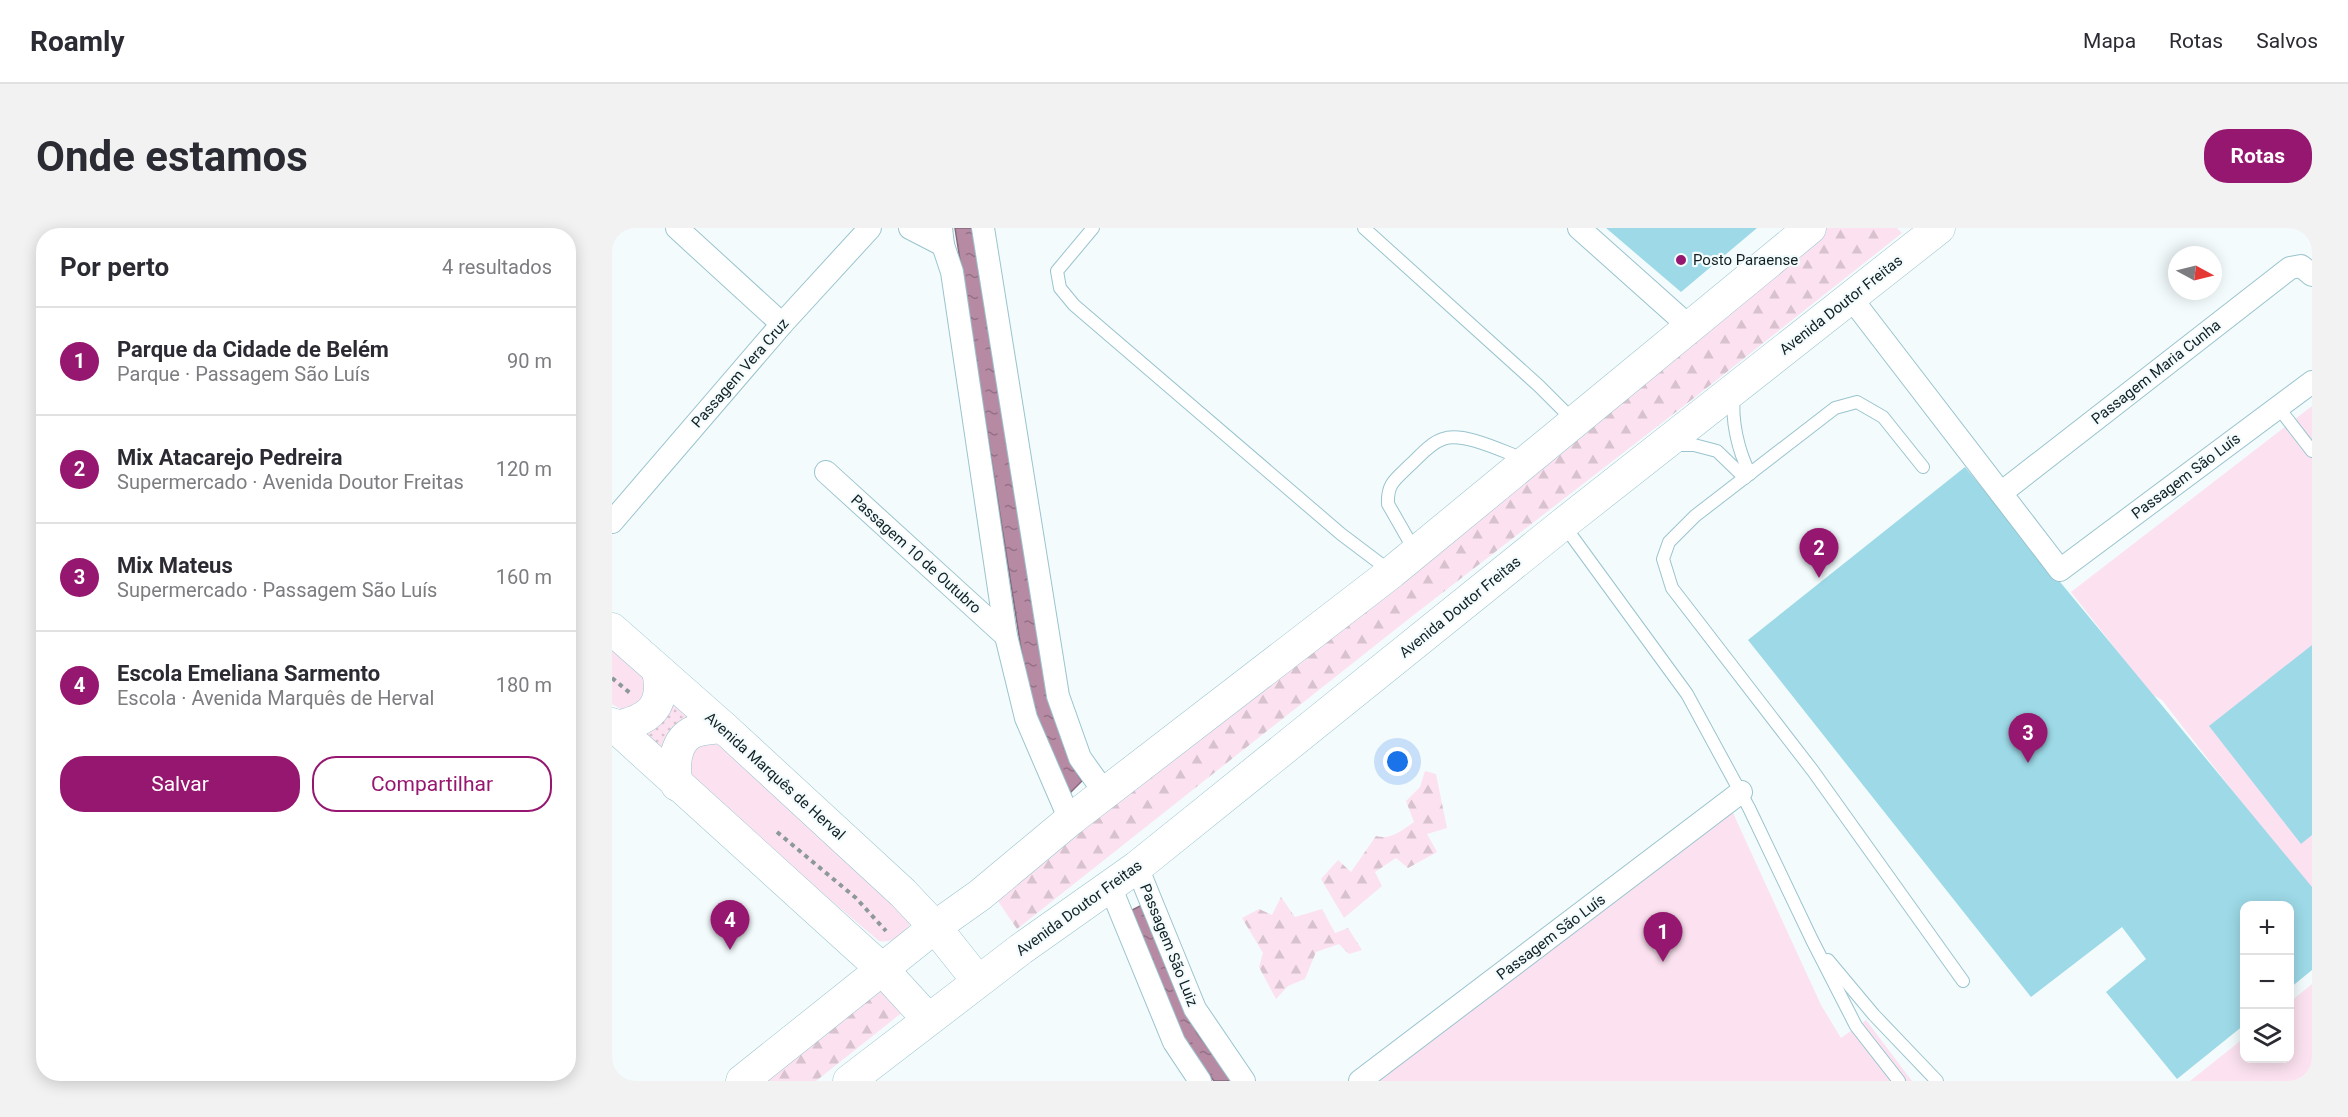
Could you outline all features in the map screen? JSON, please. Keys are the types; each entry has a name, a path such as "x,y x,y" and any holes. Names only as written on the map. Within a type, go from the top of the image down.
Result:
{"main road":[{"path":"742,1081 935,927 980,895 1070,820 1416,553 1810,228"},
{"name":"Avenida Doutor Freitas","path":"849,1081 978,981 1137,867 1563,524 1851,298 1925,232"},
{"name":"Avenida Marquês de Herval","path":"612,629 723,727 903,893 935,927"},
{"path":"614,726 638,723 652,712 660,694 661,682 658,671"},
{"path":"614,726 677,785 894,961 928,1019"},
{"path":"677,785 675,766 683,741 691,733 723,727"},
{"path":"935,927 978,981"}],"street":[{"path":"677,228 782,324"},
{"name":"Passagem Vera Cruz","path":"612,522 782,324 870,228"},
{"path":"910,228 942,236 952,272 1006,636 1026,718 1070,820"},
{"path":"983,228 1058,696 1080,758 1105,793"},
{"path":"1579,228 1691,328"},
{"name":"Passagem Maria Cunha","path":"2001,493 2290,268 2301,266 2312,275"},
{"path":"952,272 989,268"},
{"path":"1851,298 2001,493"},
{"name":"Passagem São Luís","path":"2001,493 2060,570 2312,382"},
{"name":"Passagem 10 de Outubro","path":"826,472 1006,636"},
{"name":"Passagem São Luís","path":"1360,1081 1741,792"},
{"name":"Passagem São Luiz","path":"1137,867 1195,1009 1244,1081"},
{"path":"1110,886 1174,1042 1200,1081"}],"lane":[{"path":"1093,228 1058,271 1060,288 1074,305 1341,534 1392,572"},
{"path":"1364,228 1539,386 1575,422"},
{"path":"1734,389 1733,404 1747,476"},
{"path":"1923,467 1883,417 1857,402 1836,408 1695,516 1669,542 1663,559 1672,588 1813,771 1963,981"},
{"path":"2278,407 2312,451"},
{"path":"1416,553 1388,504 1388,495 1390,484 1430,446 1443,438 1462,437 1528,460"},
{"path":"1663,445 1694,445 1717,451 1747,476"},
{"path":"1563,524 1687,694 1741,792 1856,1026 1899,1081"},
{"path":"1812,940 1874,1015 1937,1081"}],"path":[{"path":"612,678 652,712"},
{"path":"776,831 856,898 894,961"}],"green space":[{"path":"1822,228 1897,228 1902,233 1017,929 993,894"},
{"path":"2312,406 2312,893 2162,700 2150,693 2071,592"},
{"path":"612,641 651,681 651,695 627,713 612,704"},
{"path":"666,695 712,723 669,770 640,725"},
{"path":"721,733 911,923 901,934 889,941 879,941 684,776 688,740"},
{"path":"1425,771 1436,774 1447,828 1427,834 1437,852 1408,868 1396,858 1375,872 1382,886 1344,918 1321,879 1338,860 1351,872 1376,836 1391,836 1414,822 1406,801 1420,787"},
{"path":"1728,802 1821,1005 1841,1038 1866,1020 1912,1081 1375,1081"},
{"path":"1281,897 1295,917 1322,909 1335,933 1348,928 1362,950 1349,954 1339,944 1316,952 1305,979 1288,986 1276,999 1259,967 1263,953 1242,918 1259,909 1272,915"},
{"path":"877,982 904,1011 816,1081 755,1081"},
{"path":"2312,984 2312,1081 2190,1081 2240,1041 2240,1063 2294,1063 2294,999"}],"water":[{"path":"955,228 972,228 1075,770 1082,781 1068,795 1042,738 1026,680"},
{"path":"1142,905 1197,1033 1233,1081 1214,1081 1185,1042 1130,911"}],"building":[{"name":"Posto Paraense","path":"1606,228 1757,228 1681,292"},
{"path":"1965,467 2312,887 2312,970 2294,985 2294,901 2240,901 2240,1028 2177,1079 2106,992 2146,959 2122,927 2031,997 1748,640"},
{"path":"2312,645 2312,835 2301,844 2209,726"}],"place":[{"name":"Posto Paraense","path":"1681,260"},
{"name":"Mix Atacarejo Pedreira","path":"1819,578"},
{"name":"Mix Mateus","path":"2028,763"},
{"name":"Escola Emeliana Sarmento","path":"730,950"},
{"name":"Parque da Cidade de Belém","path":"1663,962"}]}
